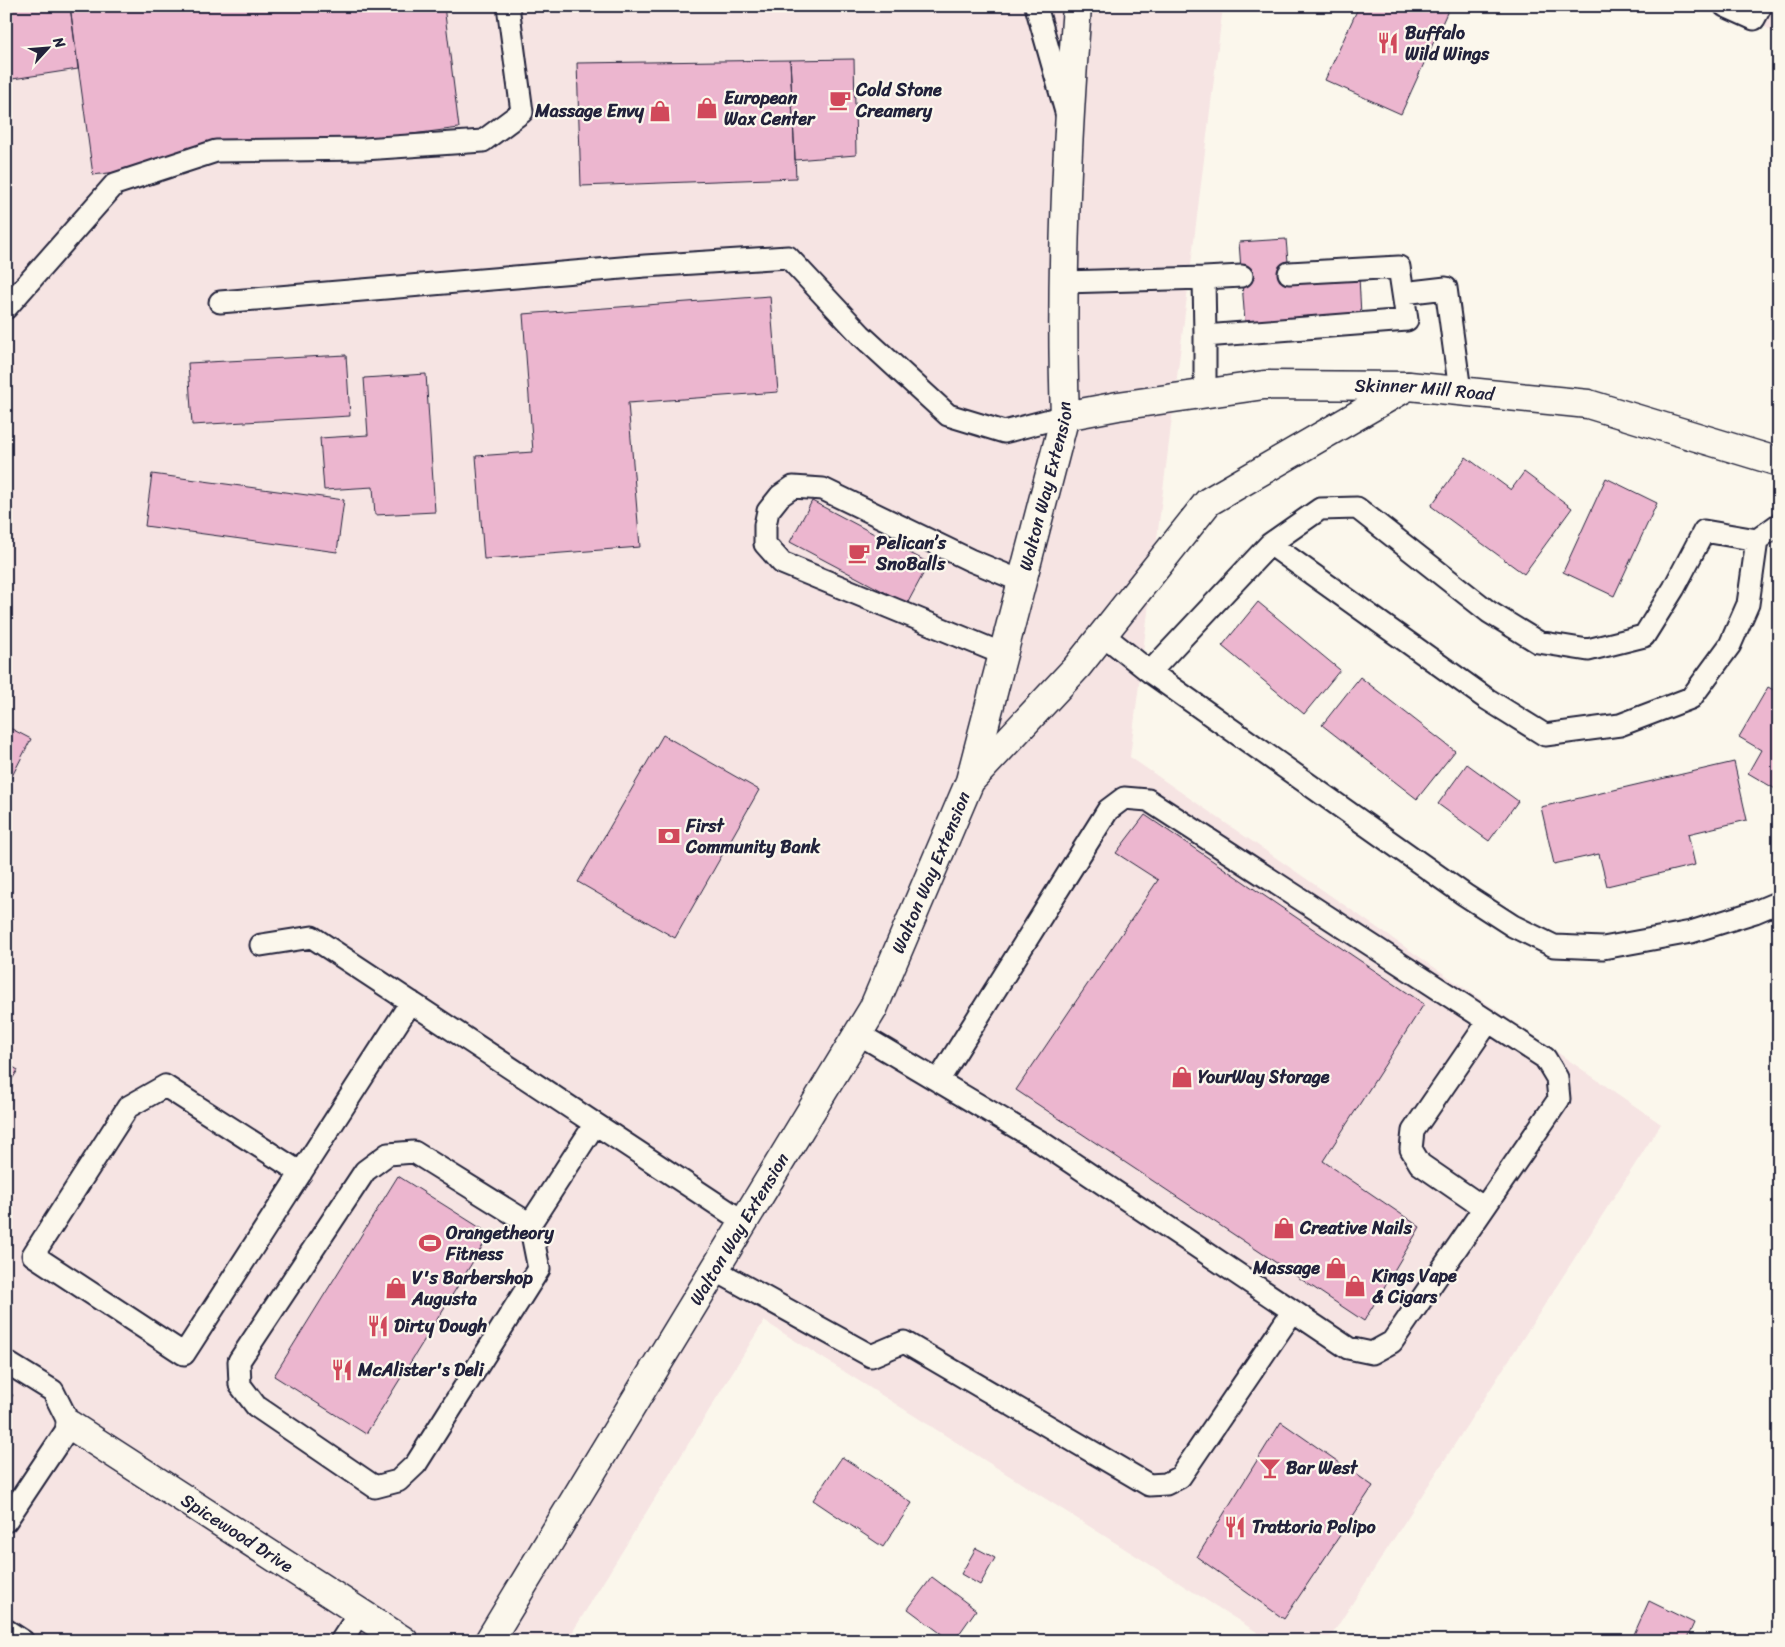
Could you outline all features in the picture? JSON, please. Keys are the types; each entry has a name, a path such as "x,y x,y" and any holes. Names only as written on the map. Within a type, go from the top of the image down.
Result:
{"main road":[{"name":"Walton Way Extension","path":"490,1641 874,1009 970,781 1065,416 1063,357 1068,121 1078,6"},
{"name":"Skinner Mill Road","path":"1065,416 1118,406 1264,385 1409,386 1588,404 1779,462"},
{"path":"970,781 1077,666 1208,502 1409,386"},
{"name":"Spicewood Drive","path":"70,1425 404,1641"}],"lane":[{"path":"6,308 115,184 216,152 364,149 483,141 522,112 508,6"},
{"path":"1036,6 1068,121"},
{"path":"1725,6 1754,19 1761,6"},
{"path":"220,302 645,266 788,257 862,335 948,415 1004,432 1065,416"},
{"path":"1205,336 1407,320 1399,266 1289,273"},
{"path":"1064,282 1242,276"},
{"path":"1204,278 1205,393"},
{"path":"1404,293 1446,288 1460,391"},
{"path":"1003,654 782,563 765,544 765,525 768,511 780,496 793,487 823,489 970,560 1023,582"},
{"path":"1150,672 1270,544 1320,509 1357,508 1489,612 1538,642 1588,650 1644,636 1674,588 1704,531 1757,540 1778,526"},
{"path":"1270,544 1486,699 1545,735 1620,725 1691,698 1730,645 1748,604 1757,540"},
{"path":"1102,634 1150,672 1465,895 1513,926 1554,946 1603,948 1691,932 1755,912 1779,902"},
{"path":"859,1034 938,1081 1041,1142 1348,1348 1372,1353 1392,1342 1559,1099 1557,1078 1545,1058 1148,800 1124,798 1108,810 938,1081"},
{"path":"261,945 312,937 744,1222"},
{"path":"301,1173 165,1086 128,1106 33,1255 184,1354 301,1173 411,1002"},
{"path":"1484,1208 1420,1164 1411,1149 1413,1131 1488,1022"},
{"path":"530,1224 414,1152 388,1154 365,1171 239,1361 240,1384 256,1406 375,1487 398,1481 416,1464 539,1269 530,1224 595,1124"},
{"path":"715,1270 871,1356 904,1342 1150,1485 1166,1484 1180,1477 1293,1311"},
{"path":"6,1362 53,1391 70,1425 6,1521"},
{"path":"341,1641 360,1612"},
{"path":"6,1630 23,1641"}],"shaded area":[{"path":"6,6 1223,6 1130,757 1661,1124 1328,1641 1271,1641 764,1321 567,1641 6,1641"},
{"path":"1722,6 1779,6 1779,34"}],"building":[{"path":"6,6 70,6 78,69 6,80"},
{"path":"70,6 444,6 459,128 93,175"},
{"name":"Buffalo Wild Wings","path":"1359,6 1450,6 1401,114 1325,80"},
{"path":"854,59 856,155 795,160 790,60"},
{"path":"790,60 796,178 581,186 577,63"},
{"path":"1286,239 1289,273 1359,277 1361,315 1245,323 1239,242"},
{"path":"770,296 778,392 628,403 640,547 484,559 476,456 533,452 523,314"},
{"path":"346,355 350,416 192,425 188,363"},
{"path":"426,374 435,512 375,515 373,487 324,490 320,438 368,435 364,378"},
{"path":"1466,457 1511,490 1524,472 1572,508 1524,574 1431,506"},
{"path":"152,474 344,500 337,552 145,526"},
{"path":"1606,478 1657,503 1614,596 1563,572"},
{"name":"Pelican’s SnoBalls","path":"812,501 929,563 907,604 790,542"},
{"path":"1258,602 1340,670 1304,714 1222,646"},
{"path":"1360,677 1455,751 1417,799 1322,725"},
{"path":"1768,687 1779,693 1779,787 1777,790 1748,773 1761,750 1739,737"},
{"path":"6,726 31,739 6,788"},
{"name":"First Community Bank","path":"663,735 759,790 675,938 578,882"},
{"path":"1734,762 1747,820 1688,834 1695,865 1607,886 1599,854 1554,864 1541,807"},
{"path":"1467,764 1518,801 1489,841 1438,804"},
{"path":"1145,815 1424,1004 1323,1161 1420,1227 1364,1321 1016,1090 1158,880 1116,853"},
{"path":"6,1063 18,1070 6,1089"},
{"path":"398,1176 490,1234 366,1434 274,1376"},
{"path":"6,1391 13,1395 6,1406"},
{"path":"1281,1422 1373,1486 1284,1619 1197,1557"},
{"path":"842,1457 912,1503 883,1547 813,1500"},
{"path":"976,1548 995,1558 980,1585 961,1574"},
{"path":"932,1577 976,1610 954,1641 951,1641 908,1609"},
{"path":"1649,1601 1694,1623 1686,1641 1631,1641"}],"place":[{"name":"Buffalo Wild Wings","path":"1388,43"},
{"name":"Cold Stone Creamery","path":"840,100"},
{"name":"European Wax Center","path":"707,108"},
{"name":"Massage Envy","path":"660,111"},
{"name":"Pelican’s SnoBalls","path":"859,553"},
{"name":"First Community Bank","path":"669,836"},
{"name":"YourWay Storage","path":"1182,1077"},
{"name":"Creative Nails","path":"1284,1228"},
{"name":"Orangetheory Fitness","path":"430,1243"},
{"name":"Massage","path":"1336,1268"},
{"name":"Kings Vape & Cigars","path":"1355,1286"},
{"name":"V's Barbershop Augusta","path":"396,1288"},
{"name":"Dirty Dough","path":"378,1326"},
{"name":"McAlister's Deli","path":"342,1370"},
{"name":"Bar West","path":"1270,1468"},
{"name":"Trattoria Polipo","path":"1235,1527"}]}
